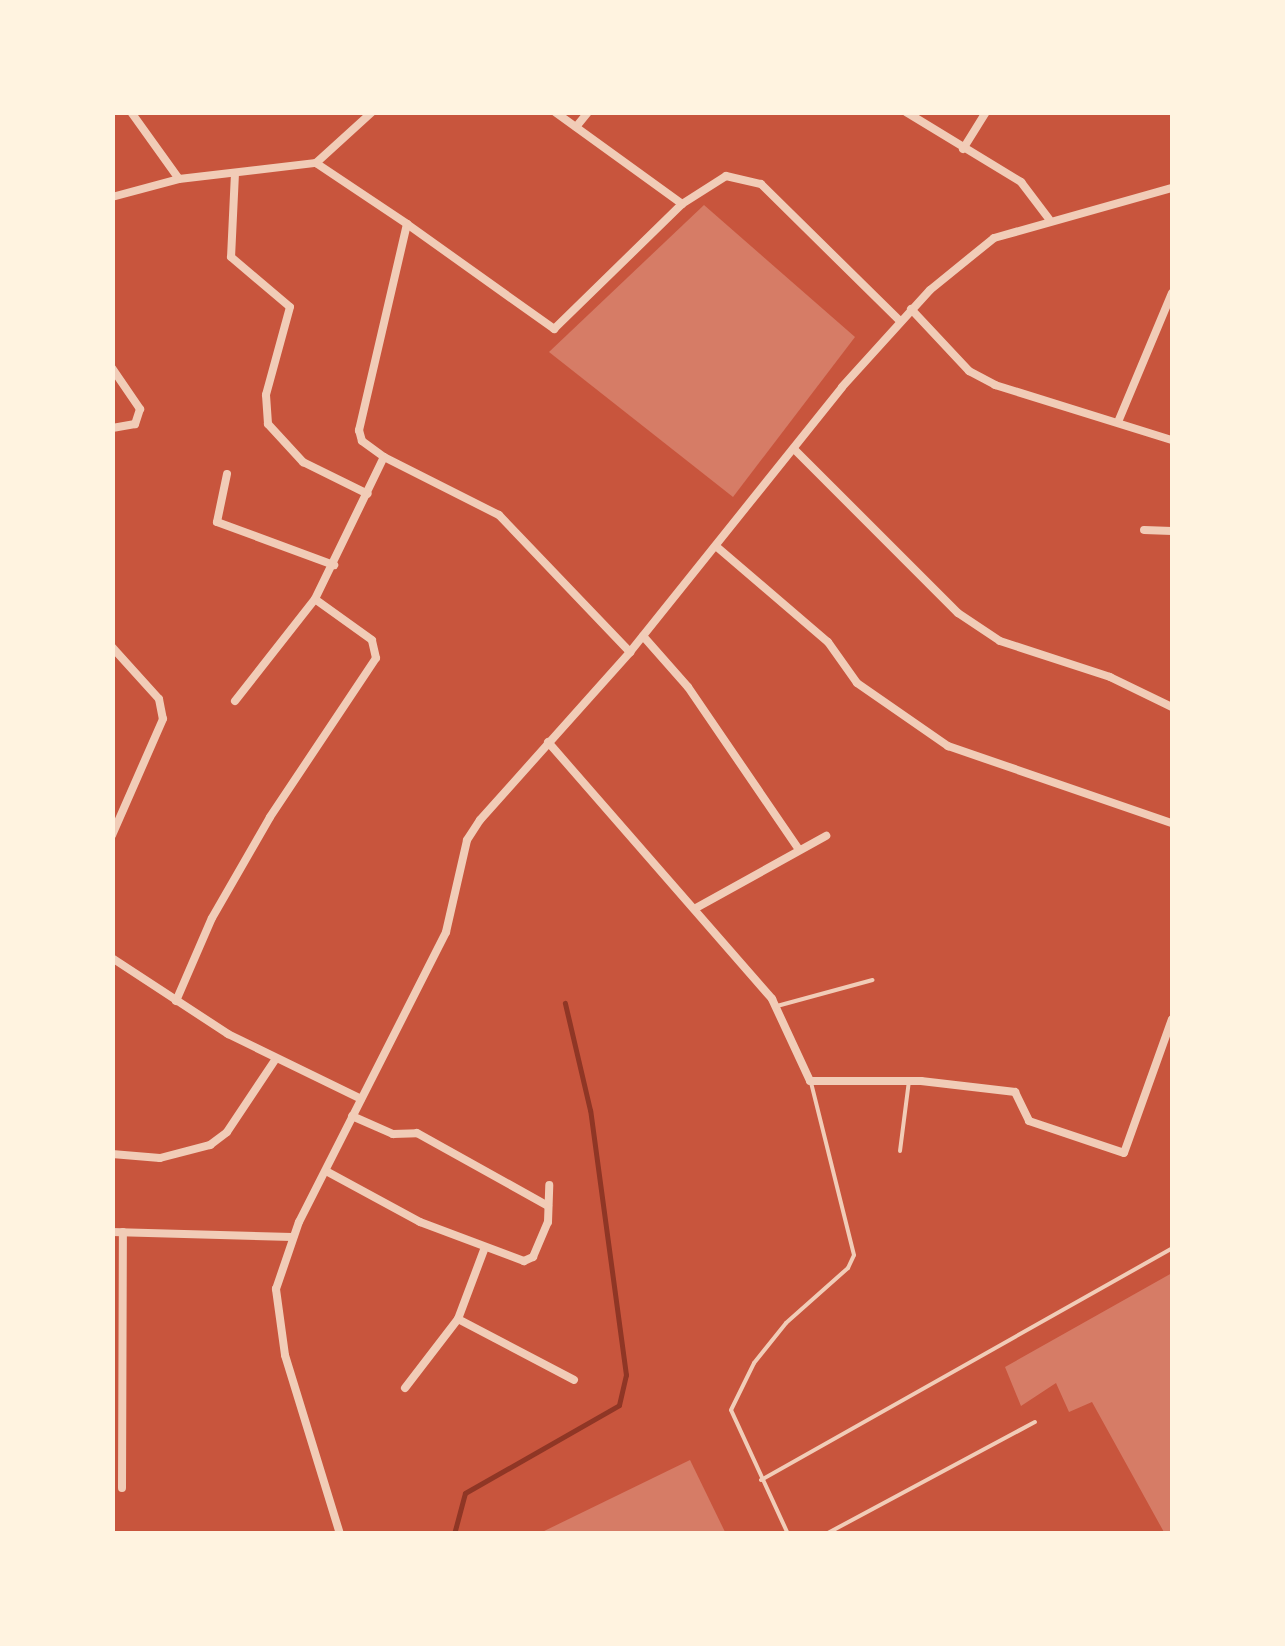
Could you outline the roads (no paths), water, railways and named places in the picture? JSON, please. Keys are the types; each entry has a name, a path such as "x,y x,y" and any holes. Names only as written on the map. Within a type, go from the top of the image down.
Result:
{"street":[{"path":"131,112 180,180"},
{"path":"112,197 180,180 316,163 372,112"},
{"path":"555,112 682,204"},
{"path":"576,127 588,112"},
{"path":"906,112 1020,182 1049,219"},
{"path":"963,149 986,112"},
{"path":"316,163 554,328 682,204 726,176 761,184 899,320"},
{"path":"235,173 231,257 290,307 266,395 268,424 303,462 368,494"},
{"path":"340,1534 278,1322 276,1289 292,1237 446,932 467,840 717,548 899,320 994,238 1049,219 1172,188"},
{"path":"408,224 359,430 362,441 384,457 499,515 630,652"},
{"path":"1118,422 1172,292"},
{"path":"911,309 969,371 995,385 1172,440"},
{"path":"112,368 140,408 135,424 112,428"},
{"path":"794,449 958,613 1000,641 1110,677 1172,707"},
{"path":"235,701 316,600 346,544 384,457"},
{"path":"227,474 217,522 334,565"},
{"path":"1144,530 1172,531"},
{"path":"717,548 828,642 856,683 948,746 1172,823"},
{"path":"176,1001 212,918 270,817 376,658 372,640 316,600"},
{"path":"643,636 688,687 798,848"},
{"path":"112,646 159,699 163,719 112,836"},
{"path":"548,742 696,908 777,1006 810,1081 909,1081 1015,1092 1029,1121 1124,1153 1172,1019"},
{"path":"696,908 798,848 826,836"},
{"path":"113,960 275,1060 361,1099"},
{"path":"112,1154 160,1158 210,1145 240,1116 275,1060"},
{"path":"352,1116 393,1134 417,1133 548,1206"},
{"path":"326,1170 484,1250 530,1259 548,1206 549,1184"},
{"path":"112,1232 292,1237"},
{"path":"122,1488 123,1232"},
{"path":"405,1388 458,1320 484,1250"},
{"path":"458,1320 574,1380"}],"lane":[{"path":"777,1006 873,980"},
{"path":"788,1534 733,1418 737,1392 786,1322 848,1268 854,1255 810,1081"},
{"path":"900,1151 909,1081"},
{"path":"760,1480 1172,1248"},
{"path":"826,1534 1035,1422"}],"waterway":[{"path":"454,1534 465,1493 619,1405 626,1375 590,1110 565,1003"}]}
